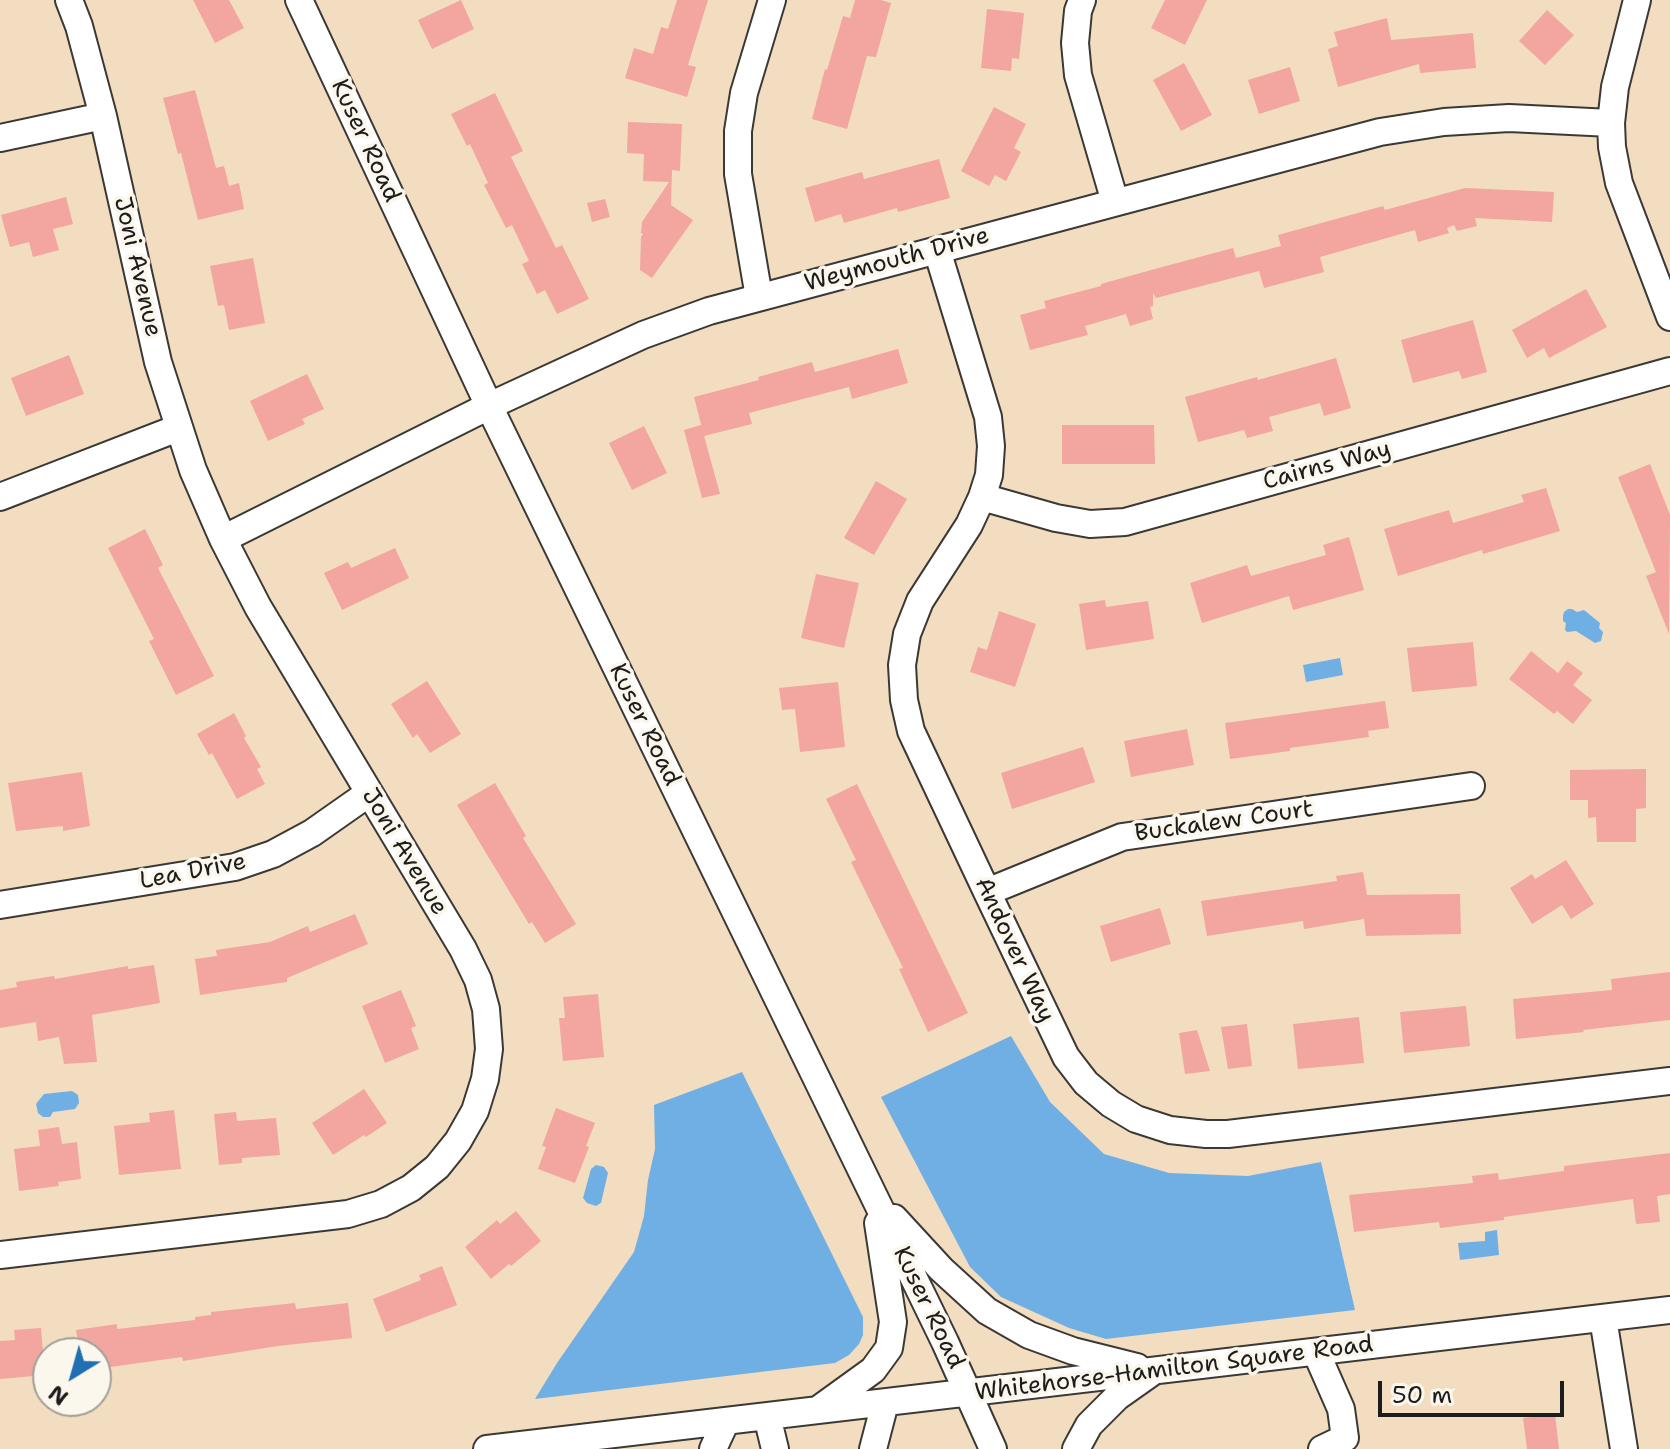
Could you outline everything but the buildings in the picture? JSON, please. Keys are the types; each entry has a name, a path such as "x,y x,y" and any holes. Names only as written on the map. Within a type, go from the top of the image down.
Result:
{"street":[{"name":"Joni Avenue","path":"0,1255 348,1214 381,1204 411,1188 437,1167 458,1141 475,1111 485,1079 489,1049 486,1009 478,980 463,949 258,607 223,539 193,470 158,362 103,116 69,0"},
{"name":"Kuser Road","path":"299,0 489,406 874,1196 993,1449"},
{"path":"759,297 738,174 738,131 744,93 772,0"},
{"path":"1082,0 1075,43 1078,75 1115,202"},
{"path":"1637,0 1615,87 1612,147 1619,183 1670,317"},
{"path":"0,138 103,116"},
{"name":"Weymouth Drive","path":"223,539 489,406 643,335 709,311 1380,132 1444,122 1509,118 1611,123"},
{"name":"Andover Way","path":"937,250 988,417 991,446 989,475 969,525 920,601 907,634 902,665 904,700 911,731 987,892 1066,1057 1086,1083 1111,1104 1136,1119 1170,1130 1228,1134 1670,1081"},
{"name":"Cairns Way","path":"982,497 1056,518 1090,524 1125,522 1670,371"},
{"path":"0,497 178,428"},
{"name":"Buckalew Court","path":"987,892 1122,837 1471,786"},
{"name":"Lea Drive","path":"0,905 235,867 273,854 312,833 369,793"},
{"path":"874,1196 941,1269 987,1311 1029,1335 1153,1371"},
{"path":"817,1411 873,1370 889,1348 893,1322 874,1196"},
{"name":"Whitehorse-Hamilton Square Road","path":"487,1449 1670,1310"},
{"path":"1603,1318 1624,1449"},
{"path":"1316,1352 1341,1409 1339,1445"},
{"path":"1076,1449 1089,1425 1117,1397 1153,1371"},
{"path":"873,1449 885,1403"},
{"path":"767,1416 775,1449"},
{"path":"713,1449 726,1421"}],"water":[{"path":"1568,609 1577,612 1584,610 1600,623 1599,628 1603,632 1601,641 1595,643 1576,631 1567,632 1563,616"},
{"path":"1340,658 1343,675 1306,682 1303,665"},
{"path":"1011,1036 1050,1102 1104,1154 1169,1173 1248,1176 1321,1162 1355,1310 1106,1339 1069,1328 1001,1297 970,1267 881,1097"},
{"path":"742,1072 863,1317 863,1335 859,1344 849,1355 835,1363 535,1399 634,1252 644,1216 655,1149 654,1105"},
{"path":"72,1091 78,1095 79,1103 75,1109 53,1112 50,1117 38,1113 36,1104 44,1094"},
{"path":"596,1165 604,1167 608,1173 601,1203 596,1206 583,1198 591,1169"},
{"path":"1497,1230 1499,1255 1460,1260 1458,1243 1485,1241 1485,1232"}]}
